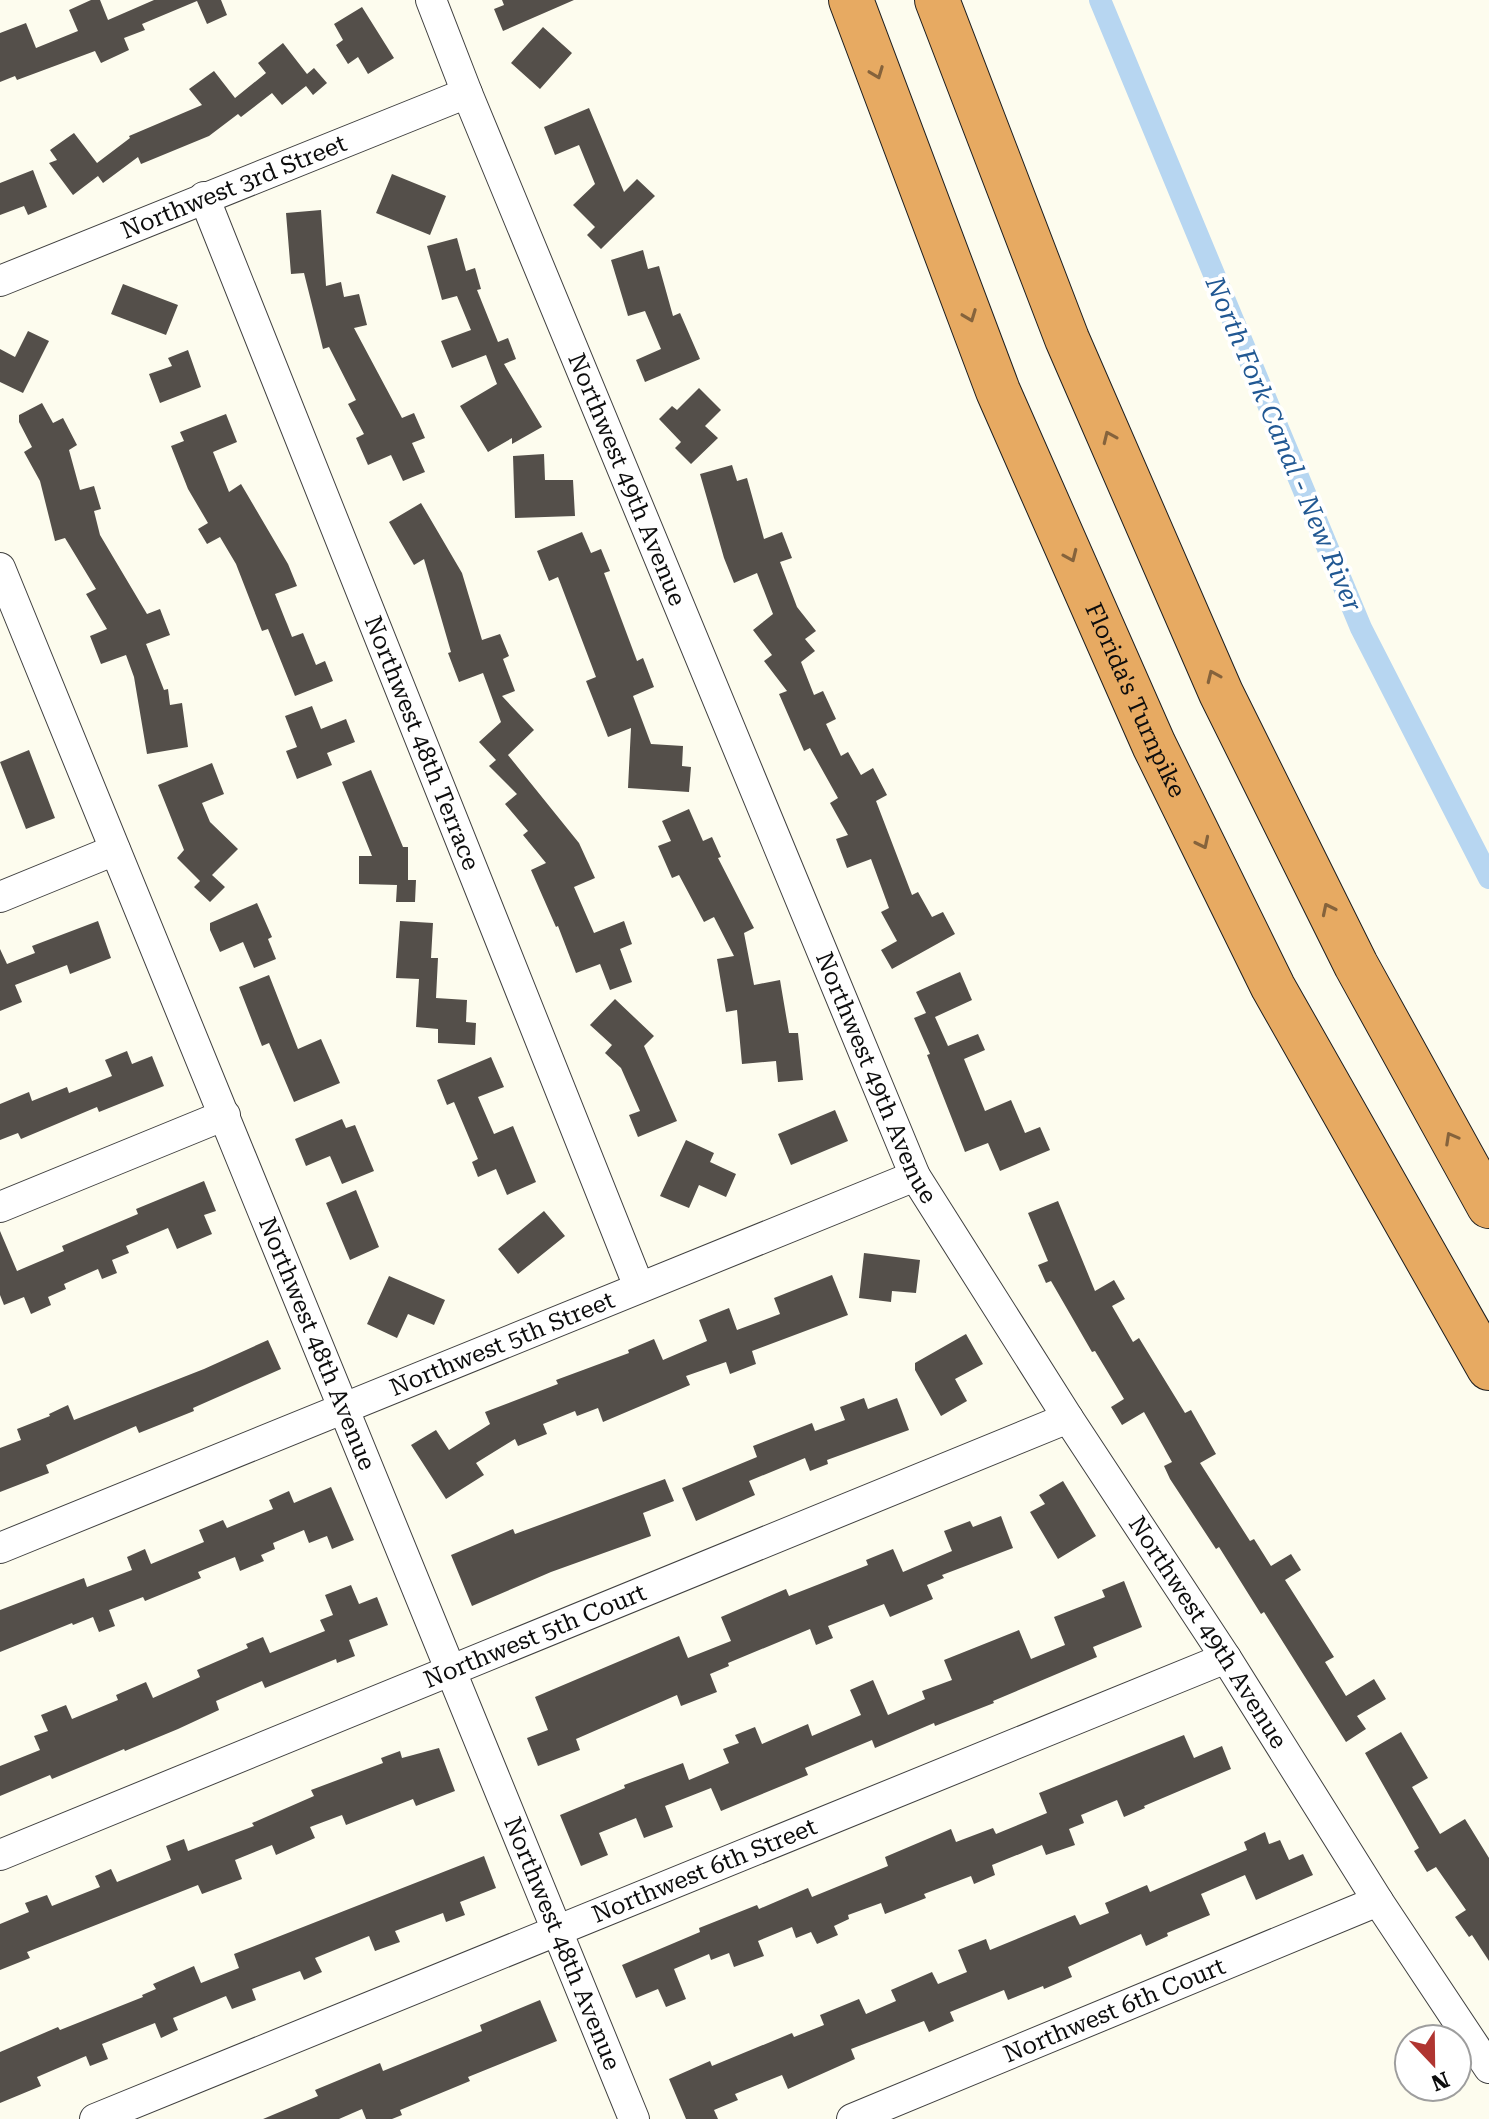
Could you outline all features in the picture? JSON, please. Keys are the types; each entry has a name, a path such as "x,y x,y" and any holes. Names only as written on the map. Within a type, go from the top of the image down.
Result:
{"highway":[{"name":"Florida's Turnpike","path":"851,0 998,391 1154,745 1273,987 1489,1368"},
{"path":"937,0 1067,339 1221,693 1356,965 1489,1206"}],"street":[{"name":"Northwest 49th Avenue","path":"431,0 915,1176 1068,1418 1226,1658 1378,1901 1489,2068"},
{"name":"Northwest 3rd Street","path":"0,281 467,93"},
{"name":"Northwest 48th Terrace","path":"204,197 639,1287"},
{"name":"Northwest 48th Avenue","path":"3,582 225,1115 634,2119"},
{"path":"0,897 115,850"},
{"path":"0,1207 225,1115"},
{"name":"Northwest 5th Street","path":"0,1548 915,1176"},
{"name":"Northwest 5th Court","path":"0,1855 1068,1418"},
{"name":"Northwest 6th Street","path":"95,2119 1226,1658"},
{"name":"Northwest 6th Court","path":"852,2119 1378,1901"}],"building":[{"path":"91,0 100,0 108,20 154,0 221,0 227,15 207,24 197,1 142,24 145,30 124,38 129,50 101,63 95,51 17,80 15,76 0,82 0,33 26,23 36,48 78,31 69,10"},
{"path":"502,0 574,0 503,31 494,9 504,5"},
{"path":"362,7 394,58 368,74 358,57 348,64 336,45 343,40 334,24"},
{"path":"543,27 572,53 540,89 511,63"},
{"path":"283,43 307,74 314,68 327,83 313,95 306,86 282,105 272,93 209,136 141,164 138,157 103,183 98,176 73,195 49,163 57,160 50,150 74,133 97,163 129,136 202,105 189,89 214,71 235,98 266,73 258,63"},
{"path":"589,108 624,192 637,179 655,196 601,249 587,235 595,227 573,205 595,184 579,145 555,155 544,127"},
{"path":"33,170 47,207 28,215 24,206 0,215 0,183"},
{"path":"392,174 446,196 430,235 376,213"},
{"path":"321,210 326,286 341,282 344,297 359,294 367,325 354,328 402,418 414,413 425,438 412,443 425,472 403,481 391,455 368,465 356,438 364,434 348,404 356,400 329,347 323,349 304,273 291,274 286,213"},
{"path":"457,238 466,271 475,268 481,289 477,290 498,342 508,338 516,359 504,364 542,427 512,444 512,438 488,452 460,406 497,384 486,355 452,368 441,341 471,330 457,296 442,300 427,246"},
{"path":"643,250 648,269 659,266 673,316 680,313 700,359 645,382 636,360 661,349 645,311 628,316 611,260"},
{"path":"123,284 178,305 166,335 111,314"},
{"path":"28,331 49,341 23,393 0,382 0,349 15,357"},
{"path":"188,350 201,387 160,403 149,374 172,366 168,358"},
{"path":"699,388 721,410 705,426 718,438 691,464 675,448 681,442 659,419 672,406 677,410"},
{"path":"42,403 53,423 63,418 77,445 69,450 80,490 94,486 101,509 94,511 100,535 147,614 160,609 170,635 146,644 164,690 168,689 170,705 182,703 188,747 147,754 134,677 126,655 101,664 90,636 107,629 86,594 96,589 65,538 55,541 40,481 24,452 32,447 19,422 19,415"},
{"path":"226,414 237,442 213,452 229,492 241,484 288,564 297,586 275,594 292,637 303,633 316,665 325,661 333,681 295,696 268,629 262,631 236,564 220,537 207,544 198,529 208,523 188,489 171,446 184,441 180,432"},
{"path":"544,454 545,480 573,480 575,516 515,518 513,456"},
{"path":"732,465 737,481 747,478 764,539 782,532 792,558 780,562 797,607 816,631 805,639 815,651 801,662 814,695 823,691 836,719 826,724 841,756 848,752 861,775 873,768 887,795 876,801 912,895 918,892 932,917 943,912 955,934 892,969 881,950 897,941 881,912 889,908 871,859 847,868 836,839 848,835 830,803 838,798 810,748 804,751 779,694 787,691 764,661 772,655 753,630 773,614 757,573 734,583 724,558 700,474"},
{"path":"421,503 462,573 482,640 500,634 509,656 503,659 515,691 502,696 534,730 508,755 579,843 595,878 574,887 594,933 624,921 632,944 620,949 632,982 610,990 600,964 576,973 531,870 546,863 523,835 528,831 505,804 517,794 489,766 496,760 479,742 501,722 483,673 459,682 448,653 451,652 424,559 414,565 389,522"},
{"path":"582,532 591,553 601,549 610,571 604,573 637,661 643,658 654,687 633,696 651,744 683,746 682,766 691,767 689,792 628,788 631,728 608,737 586,681 596,677 558,577 549,581 537,551"},
{"path":"312,706 321,729 346,719 355,742 327,753 332,765 297,779 286,751 297,747 285,716"},
{"path":"29,750 55,818 26,829 0,762"},
{"path":"212,763 224,794 202,803 210,822 238,849 212,875 225,887 210,902 194,887 200,881 177,858 184,850 158,785"},
{"path":"371,770 403,847 408,847 408,880 416,880 415,902 396,902 397,885 359,884 359,856 372,856 342,782"},
{"path":"689,809 703,841 712,837 721,857 718,858 754,928 744,933 754,985 780,980 789,1033 798,1033 803,1080 778,1082 776,1061 742,1064 737,1010 726,1012 717,959 734,956 714,917 704,922 679,875 672,878 658,846 671,841 662,821"},
{"path":"257,903 272,937 268,939 276,959 254,968 243,942 220,952 210,923"},
{"path":"98,921 111,958 70,974 67,965 15,985 22,1002 0,1011 0,949 7,964 35,953 32,946"},
{"path":"400,921 433,923 431,958 438,958 436,998 467,1000 466,1022 476,1023 475,1045 438,1043 438,1029 416,1027 419,979 396,978"},
{"path":"960,972 972,1000 935,1017 948,1046 978,1034 985,1050 964,1059 985,1111 1011,1100 1025,1133 1040,1127 1050,1150 1000,1171 988,1143 965,1152 914,1018 926,1013 916,992"},
{"path":"269,975 298,1049 321,1039 340,1083 294,1102 269,1043 262,1046 239,987"},
{"path":"615,999 654,1036 644,1046 677,1121 638,1137 629,1115 640,1111 621,1068 605,1053 612,1045 590,1025"},
{"path":"127,1051 132,1064 152,1056 164,1086 99,1112 97,1107 21,1139 18,1133 0,1140 0,1104 29,1092 32,1101 67,1087 69,1093 112,1076 105,1060"},
{"path":"491,1057 504,1087 478,1097 494,1134 513,1126 536,1182 507,1195 496,1169 478,1177 472,1162 478,1159 454,1102 447,1105 437,1080"},
{"path":"835,1110 848,1141 791,1165 778,1134"},
{"path":"342,1119 346,1128 355,1125 374,1171 342,1184 330,1156 306,1166 295,1139"},
{"path":"686,1140 714,1153 710,1162 736,1174 726,1197 699,1185 689,1208 660,1196"},
{"path":"204,1181 216,1211 204,1215 212,1234 177,1249 168,1228 126,1246 129,1253 112,1260 117,1273 102,1279 98,1269 64,1284 66,1289 48,1297 51,1305 31,1314 24,1297 4,1305 0,1295 0,1231 17,1271 64,1251 62,1246 138,1214 136,1209"},
{"path":"356,1190 379,1247 350,1260 326,1203"},
{"path":"1058,1201 1095,1291 1114,1280 1125,1299 1112,1306 1133,1342 1139,1338 1185,1413 1191,1410 1216,1454 1200,1463 1250,1541 1254,1539 1271,1566 1291,1554 1301,1570 1285,1580 1334,1657 1325,1662 1346,1696 1374,1679 1386,1699 1357,1716 1366,1729 1346,1742 1264,1612 1261,1614 1219,1547 1216,1549 1170,1479 1164,1466 1172,1462 1144,1412 1122,1425 1111,1407 1124,1399 1095,1351 1092,1352 1051,1281 1046,1283 1038,1265 1048,1261 1028,1213"},
{"path":"544,1211 565,1236 518,1274 498,1249"},
{"path":"864,1253 920,1260 916,1293 892,1291 891,1302 859,1298"},
{"path":"832,1275 848,1315 752,1351 756,1364 730,1374 726,1362 686,1376 690,1385 603,1422 598,1408 577,1416 575,1411 543,1424 547,1434 518,1446 515,1439 476,1463 484,1475 446,1499 411,1445 436,1430 449,1450 490,1424 485,1412 558,1384 556,1380 629,1353 628,1350 654,1339 663,1360 707,1341 699,1320 729,1308 737,1330 780,1314 774,1298"},
{"path":"389,1276 445,1300 434,1325 408,1314 397,1338 367,1324"},
{"path":"966,1334 983,1364 955,1379 967,1401 941,1416 915,1370 915,1363"},
{"path":"268,1340 281,1369 193,1408 194,1411 139,1433 136,1426 46,1465 49,1473 0,1492 0,1448 21,1440 17,1429 68,1405 74,1420 204,1369"},
{"path":"864,1398 868,1409 897,1398 909,1430 827,1460 828,1464 810,1471 805,1458 749,1481 755,1495 696,1521 682,1488 757,1457 753,1446 812,1423 815,1431 845,1420 840,1407"},
{"path":"665,1479 674,1501 643,1513 651,1536 551,1572 472,1606 451,1555 513,1529 515,1534"},
{"path":"1063,1481 1096,1536 1058,1559 1030,1512 1045,1504 1039,1495"},
{"path":"331,1487 354,1540 332,1549 327,1536 309,1543 304,1530 273,1543 275,1549 261,1555 264,1561 240,1571 235,1557 198,1572 201,1578 145,1601 143,1597 109,1610 115,1626 99,1632 93,1617 0,1652 0,1610 84,1578 87,1587 132,1570 127,1557 145,1549 151,1564 204,1542 199,1530 223,1520 227,1528 273,1509 269,1500 289,1491 294,1503"},
{"path":"1001,1516 1013,1548 942,1575 944,1578 927,1585 933,1599 890,1617 884,1604 828,1626 833,1638 816,1645 810,1629 728,1663 729,1666 710,1674 717,1692 681,1706 677,1695 576,1739 580,1750 538,1766 527,1738 548,1730 535,1697 679,1636 688,1658 731,1641 721,1617 786,1589 789,1596 868,1565 866,1560 893,1549 903,1572 952,1551 944,1531 970,1521 973,1527"},
{"path":"1124,1581 1142,1627 1093,1647 1097,1657 935,1726 934,1723 875,1748 872,1740 805,1768 808,1775 721,1811 711,1788 665,1806 673,1827 644,1838 636,1818 599,1833 608,1855 581,1866 560,1815 625,1788 624,1785 683,1763 689,1780 729,1763 723,1749 739,1743 735,1735 755,1727 762,1744 808,1724 812,1736 861,1715 850,1690 873,1680 888,1715 925,1699 922,1691 952,1680 944,1660 1019,1630 1031,1659 1065,1645 1054,1617 1105,1597 1102,1590"},
{"path":"351,1585 359,1604 377,1597 388,1625 349,1640 355,1656 337,1663 336,1659 265,1688 262,1681 216,1701 219,1710 178,1729 52,1779 50,1775 0,1796 0,1766 40,1750 34,1736 48,1731 41,1715 66,1705 72,1719 118,1700 116,1695 146,1682 153,1698 200,1677 197,1670 248,1648 246,1644 263,1637 270,1653 325,1631 320,1620 333,1615 325,1595"},
{"path":"1401,1732 1428,1778 1412,1787 1440,1834 1465,1819 1489,1858 1489,1961 1472,1935 1469,1937 1455,1917 1466,1910 1436,1867 1427,1872 1414,1851 1419,1848 1365,1753"},
{"path":"1184,1735 1194,1758 1222,1746 1231,1769 1124,1817 1117,1800 1081,1815 1084,1823 1069,1829 1075,1845 1046,1855 1042,1845 992,1865 995,1875 974,1884 971,1876 924,1894 926,1898 885,1914 881,1903 848,1915 849,1919 834,1926 838,1935 817,1944 811,1932 796,1938 792,1927 758,1941 764,1956 734,1967 729,1953 711,1960 709,1954 674,1969 686,1999 666,2007 658,1989 636,1998 622,1965 700,1932 699,1928 757,1905 759,1909 808,1888 812,1897 888,1866 885,1857 951,1829 956,1842 993,1828 996,1834 1047,1813 1039,1793"},
{"path":"439,1748 455,1791 416,1806 413,1799 346,1825 342,1815 310,1827 315,1838 276,1855 272,1845 235,1860 242,1879 202,1894 198,1885 27,1952 30,1958 0,1970 0,1924 29,1912 25,1903 47,1895 52,1906 100,1887 95,1876 111,1869 117,1882 171,1860 166,1846 184,1839 188,1851 254,1826 252,1823 314,1796 311,1790 383,1763 381,1758 400,1751 402,1758"},
{"path":"1265,1832 1269,1844 1280,1840 1289,1860 1303,1854 1313,1875 1256,1900 1245,1875 1201,1894 1210,1915 1167,1933 1168,1936 1146,1946 1141,1934 1068,1967 1072,1977 1044,1989 1043,1986 1008,2000 1004,1990 950,2012 954,2021 929,2032 924,2021 851,2049 855,2059 788,2089 782,2075 735,2094 738,2100 714,2110 718,2119 686,2119 669,2079 710,2061 712,2066 792,2033 794,2037 824,2025 820,2015 859,1999 866,2014 896,2001 891,1990 932,1972 938,1984 967,1972 958,1950 986,1939 990,1950 1075,1915 1080,1925 1109,1913 1105,1903 1147,1885 1150,1892 1247,1850 1244,1842"},
{"path":"484,1856 496,1888 460,1902 465,1915 446,1922 443,1913 395,1931 400,1942 375,1951 369,1936 315,1958 322,1972 304,1980 300,1971 252,1989 256,2000 232,2009 226,1996 173,2018 178,2030 161,2038 155,2023 102,2044 108,2059 90,2066 86,2056 37,2077 41,2086 0,2103 0,2052 58,2027 60,2030 143,1997 156,1989 153,1984 194,1966 201,1983 239,1968 234,1954"},
{"path":"540,2000 557,2041 468,2077 470,2081 400,2110 402,2115 392,2119 366,2119 362,2109 339,2119 263,2119 318,2096 315,2090 380,2063 383,2071 482,2031 480,2025"}],"waterway":[{"name":"North Fork Canal - New River","path":"1100,0 1361,628 1489,878"}]}
